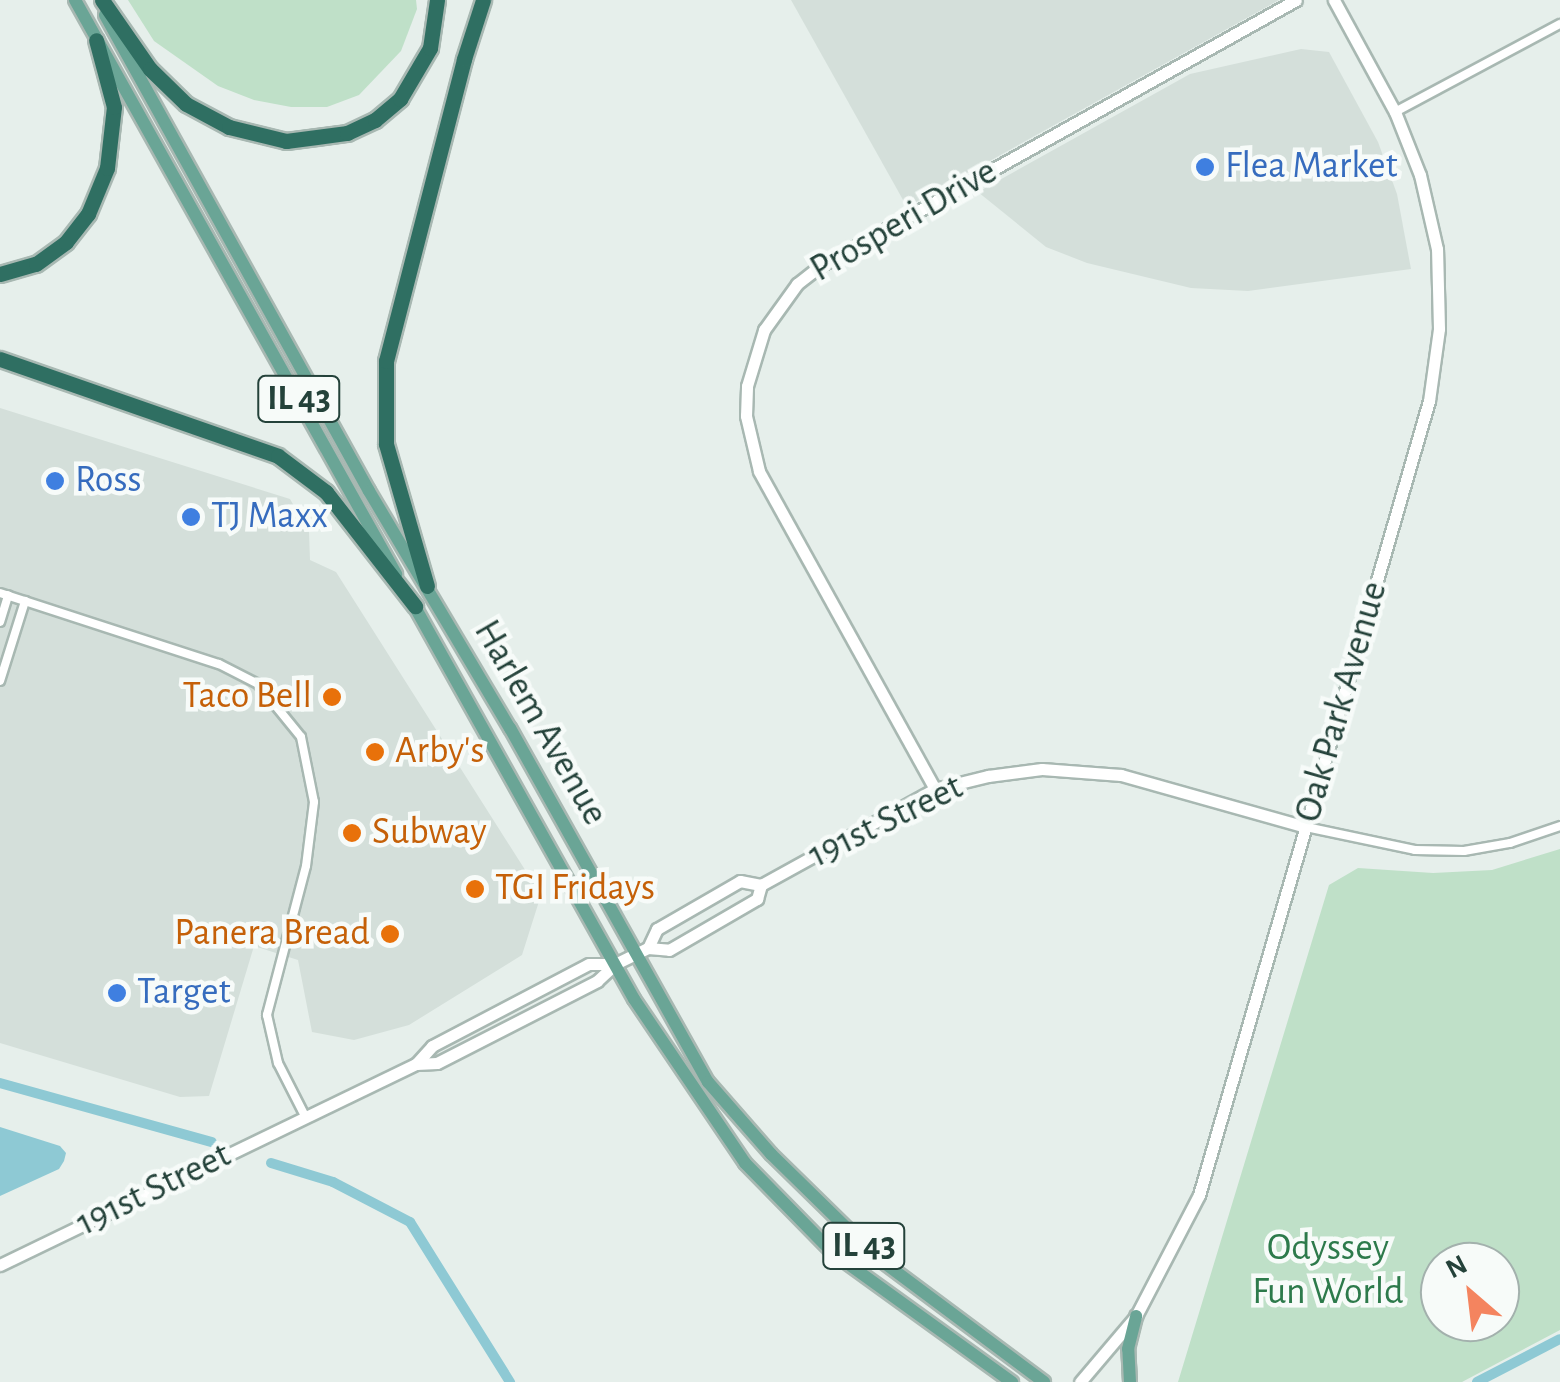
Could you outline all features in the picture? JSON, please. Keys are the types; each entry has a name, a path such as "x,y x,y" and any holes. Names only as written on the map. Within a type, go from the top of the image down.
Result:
{"highway":[{"path":"99,0 150,70 186,104 229,128 270,138 302,140 360,128 400,99 430,48 437,0"},
{"path":"427,586 386,444 386,361 464,58 484,0"},
{"path":"0,274 36,264 66,242 94,199 107,168 114,107 96,40"},
{"path":"0,359 240,439 278,456 326,492 415,606"}],"main road":[{"name":"Harlem Avenue","path":"75,0 615,964 710,1117 791,1212 868,1281 1012,1382"},
{"name":"Harlem Avenue","path":"99,0 427,586 641,951 708,1082 771,1154 874,1256 1044,1382"},
{"path":"1130,1382 1128,1349 1136,1316"}],"street":[{"name":"Prosperi Drive","path":"935,789 760,472 746,416 746,386 764,330 797,284 820,266 1296,0"},
{"name":"Oak Park Avenue","path":"1080,1382 1136,1316 1200,1195 1429,401 1439,329 1437,249 1420,175 1396,112 1334,0"},
{"path":"1396,112 1560,24"},
{"path":"0,622 4,594 233,672 269,695 301,737 314,802 306,866 267,1015 278,1064 306,1118"},
{"path":"0,681 25,601"},
{"name":"191st Street","path":"641,951 657,930 740,881 761,885 935,789 1019,770 1092,771 1166,784 1306,827"},
{"path":"1306,827 1415,850 1464,851 1510,844 1560,826"},
{"name":"191st Street","path":"0,1265 416,1064 437,1063 596,980 615,964 641,951 669,950 757,899 761,885"}],"shaded area":[{"path":"791,0 1279,0 907,207"},
{"name":"Flea Market","path":"1301,49 1329,52 1378,142 1397,194 1411,269 1248,291 1191,288 1087,263 1046,247 978,192 1190,74"},
{"path":"0,408 290,499 309,532 310,560 336,572 541,895 522,955 409,1025 354,1040 312,1032 298,960 254,946 209,1096 180,1097 0,1043"}],"green space":[{"path":"128,0 416,0 417,9 401,51 359,95 327,107 291,107 254,100 218,86 154,41"},
{"name":"Odyssey Fun World","path":"1560,849 1560,1330 1462,1382 1178,1382 1329,885 1358,868 1433,873 1492,870"}],"water":[{"path":"0,1127 60,1146 66,1153 64,1161 59,1169 0,1196"}],"waterway":[{"path":"0,1083 212,1142"},
{"path":"271,1163 333,1182 410,1222 510,1382"},
{"path":"1477,1382 1560,1339"}],"place":[{"name":"Flea Market","path":"1205,167"},
{"name":"Ross","path":"55,481"},
{"name":"TJ Maxx","path":"191,517"},
{"name":"Taco Bell","path":"332,697"},
{"name":"Arby's","path":"375,752"},
{"name":"Subway","path":"352,833"},
{"name":"TGI Fridays","path":"475,889"},
{"name":"Panera Bread","path":"390,934"},
{"name":"Target","path":"117,993"}]}
